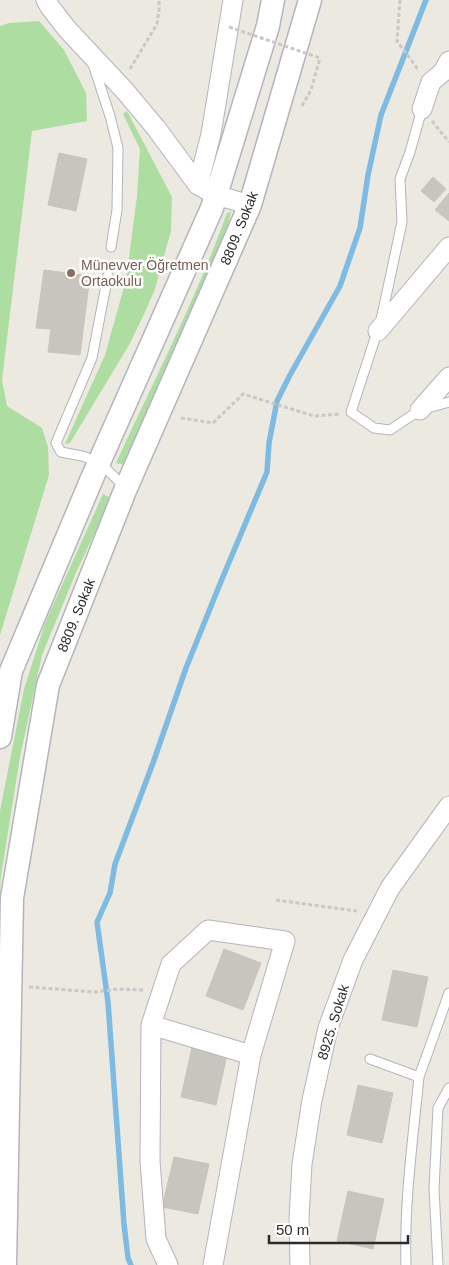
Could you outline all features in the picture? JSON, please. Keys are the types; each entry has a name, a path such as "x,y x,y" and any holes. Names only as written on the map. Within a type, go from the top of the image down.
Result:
{"street":[{"path":"46,0 67,29 120,86 207,190 250,204"},
{"path":"0,737 12,671 99,462 212,208 207,190 211,134 233,0"},
{"path":"207,190 268,26 273,0"},
{"name":"8809. Sokak","path":"5,1265 3,1217 12,898 48,686 126,488 250,204 310,0"},
{"path":"422,109 431,82 443,72 449,61"},
{"path":"378,331 449,247"},
{"path":"420,410 449,377"},
{"name":"8925. Sokak","path":"300,1265 299,1218 302,1164 312,1100 328,1028 352,960 390,888 449,806"},
{"path":"168,1265 156,1239 150,1161 151,1025 171,964 208,930 285,941 251,1055 213,1265"},
{"path":"151,1025 251,1055"}],"lane":[{"path":"90,54 118,148 116,210 111,247"},
{"path":"422,109 400,179 402,222 385,303 352,412 374,428 390,430 420,410 449,402"},
{"path":"108,275 92,358 56,443 61,452 99,462 126,488"},
{"path":"406,1265 405,1240 419,1077 449,993"},
{"path":"370,1059 419,1077"},
{"path":"438,1265 434,1188 438,1108 449,1088"}],"path":[{"path":"120,86 157,24 159,0"},
{"path":"400,0 397,41 417,68"},
{"path":"229,28 320,58 311,90 300,109"},
{"path":"422,109 449,142"},
{"path":"181,418 213,423 242,394 314,416 352,412"},
{"path":"276,900 357,911"},
{"path":"26,986 95,992 118,989 163,990"}],"green space":[{"path":"39,21 64,50 86,93 87,121 32,131 2,380 7,406 42,428 48,447 49,475 0,635 0,26 9,23"},
{"path":"127,111 172,197 171,231 155,289 129,345 70,443 65,444 105,355 126,280 137,196 140,149 123,114"},
{"path":"231,212 223,246 125,465 116,463 188,308 227,213"},
{"path":"103,494 111,498 75,575 42,655 20,757 0,893 0,811 24,689 45,623"}],"building":[{"path":"59,153 87,159 76,211 48,205"},
{"path":"433,177 446,189 434,202 421,191"},
{"path":"449,193 449,221 435,210"},
{"path":"44,270 90,276 80,355 48,352 51,329 36,328"},
{"path":"224,949 261,963 243,1010 206,996"},
{"path":"393,970 428,977 417,1027 382,1020"},
{"path":"192,1047 227,1055 216,1105 181,1097"},
{"path":"358,1085 393,1093 382,1143 347,1135"},
{"path":"174,1157 209,1164 198,1214 162,1207"},
{"path":"348,1191 384,1199 373,1249 337,1241"}],"waterway":[{"path":"131,1265 128,1258 124,1224 108,1002 97,922 110,893 115,864 186,668 267,472 269,443 277,401 340,286 360,228 368,175 381,115 426,0"}],"place":[{"name":"Münevver Öğretmen Ortaokulu","path":"71,273"}]}
